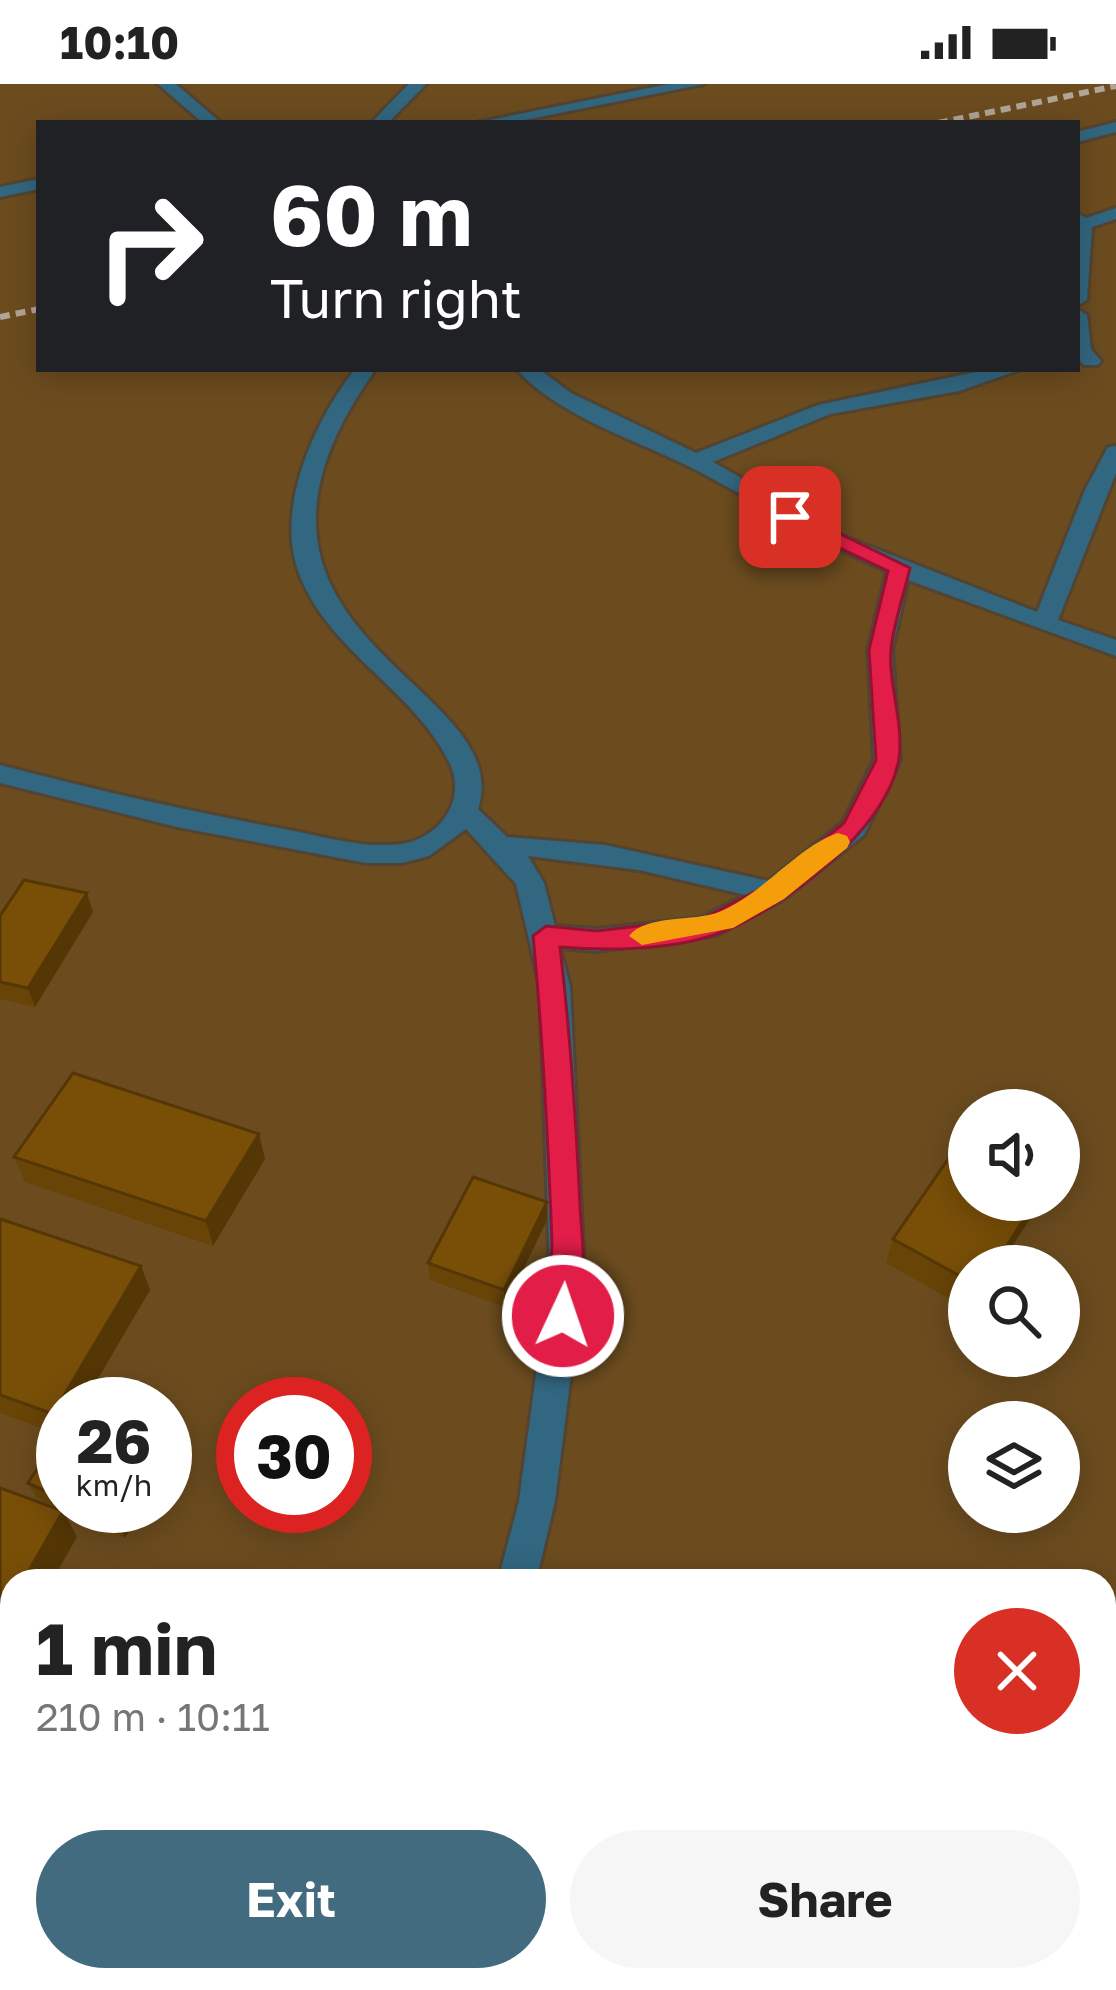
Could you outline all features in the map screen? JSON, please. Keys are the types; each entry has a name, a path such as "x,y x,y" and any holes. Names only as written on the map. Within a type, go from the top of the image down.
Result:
{"street":[{"path":"166,84 209,120"},
{"path":"382,120 418,84"},
{"path":"498,120 696,84"},
{"path":"1080,136 1116,127"},
{"path":"0,192 36,185"},
{"path":"1080,222 1116,213"},
{"path":"1080,227 1085,250 1080,281"},
{"path":"1084,361 1116,368"},
{"path":"0,774 133,809 373,854 416,851 446,836 465,812 471,794 462,761 442,730 347,631 319,593 306,561 305,523 324,444 345,398 364,372"},
{"path":"531,372 597,415 695,461 835,541 1116,647"},
{"path":"695,461 825,409 958,385 1002,372"},
{"path":"1045,622 1096,490 1116,452"},
{"path":"546,936 597,940 706,928 775,892 854,828 887,760 880,650 899,568"},
{"path":"465,812 530,883 555,986 568,1271 537,1501 522,1569"},
{"path":"501,846 618,853 775,892"}],"shaded area":[{"path":"0,84 1116,84 1116,1569 0,1569"}],"building":[{"path":"24,880 87,893 28,988 0,982 0,916"},
{"path":"73,1073 259,1134 206,1221 14,1157"},
{"path":"948,1159 948,1221 1023,1221 1007,1245 948,1245 948,1269 893,1239"},
{"path":"473,1177 547,1202 504,1290 428,1263"},
{"path":"0,1219 141,1266 75,1377 36,1377 36,1408 0,1395"},
{"path":"0,1488 36,1501 36,1533 50,1533 30,1569 0,1569"}],"railway":[{"path":"952,120 1116,86"},
{"path":"0,317 36,310"}],"slow traffic":[{"path":"642,936 706,928 724,921 775,892 838,842"}],"route":[{"path":"563,1316 568,1271 560,1072 555,986 546,936 597,940 706,928 724,921 775,892 854,828 887,760 880,650 899,568 790,517"}]}
